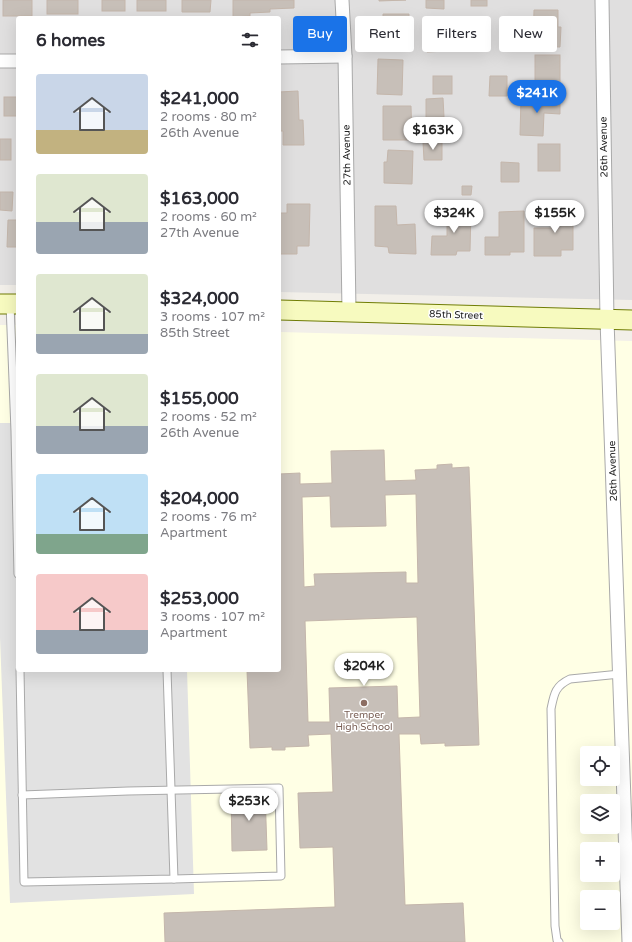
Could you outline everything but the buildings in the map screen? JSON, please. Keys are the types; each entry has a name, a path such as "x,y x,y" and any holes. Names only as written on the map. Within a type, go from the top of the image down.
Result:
{"street":[{"name":"27th Avenue","path":"342,0 345,56 349,311"},
{"name":"26th Avenue","path":"602,0 607,320 620,674 628,819 629,942"},
{"path":"281,57 345,56"},
{"path":"0,61 16,61"},
{"name":"85th Street","path":"281,310 632,320"}],"lane":[{"path":"9,304 16,415"},
{"path":"20,672 22,795 24,882 281,876 279,788 22,795"},
{"path":"167,672 174,879"},
{"path":"559,942 557,940 555,926 551,709 555,692 563,682 570,679 620,674"}],"shaded area":[{"path":"0,0 632,0 632,300 281,292 281,16 16,16 16,285 0,285"},
{"path":"0,325 16,325 16,672 281,672 281,332 632,341 632,942 0,942"},
{"path":"0,423 16,423 16,672 187,672 194,894 10,903 0,637"}],"place":[{"name":"Tremper High School","path":"364,703"}]}
